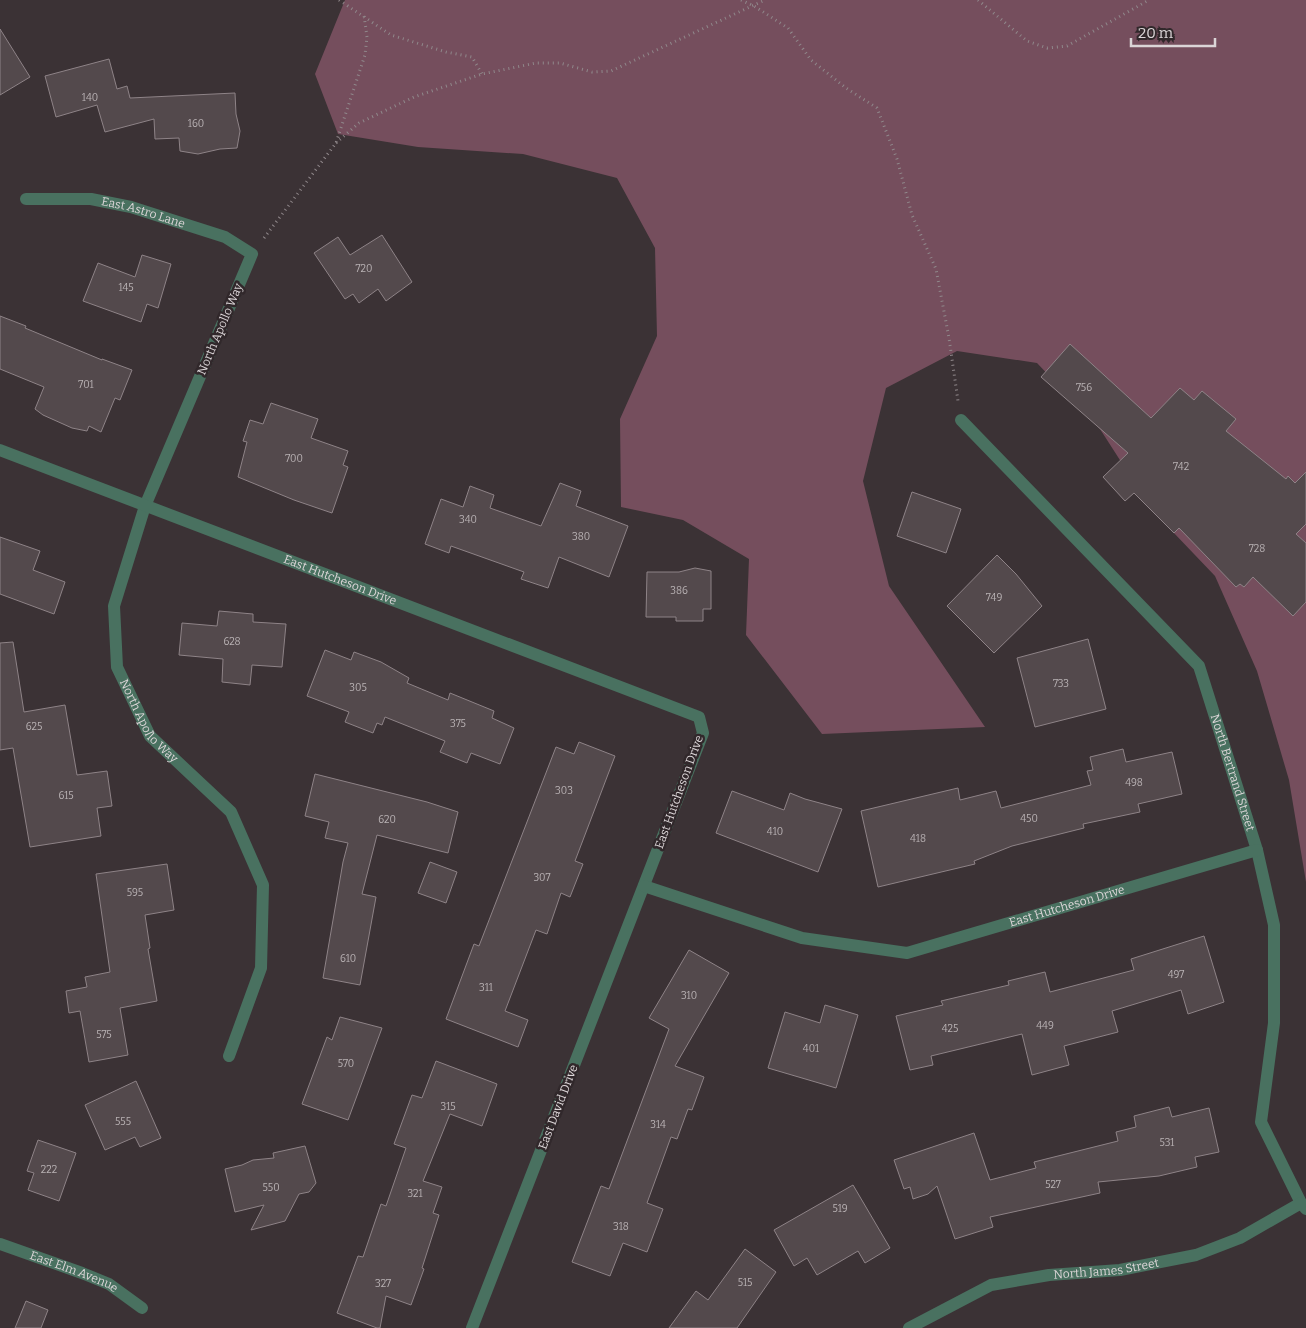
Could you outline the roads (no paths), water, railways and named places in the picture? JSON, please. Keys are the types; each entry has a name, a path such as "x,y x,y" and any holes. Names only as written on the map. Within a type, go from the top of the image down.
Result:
{"street":[{"name":"East Astro Lane","path":"26,199 91,199 131,207 225,237 252,254"},
{"name":"North Apollo Way","path":"229,1056 261,968 263,885 231,812 150,736 117,666 114,606 145,506 252,254"},
{"name":"North Bertrand Street","path":"961,420 1199,666 1257,850 1274,925 1274,1023 1261,1122 1303,1206"},
{"name":"East Hutcheson Drive","path":"0,450 699,717 702,733 644,886 802,938 907,953 1257,850"},
{"name":"East David Drive","path":"472,1328 644,886"},
{"name":"North James Street","path":"909,1328 991,1285 1049,1275 1120,1270 1196,1255 1240,1238 1303,1206"},
{"name":"East Elm Avenue","path":"0,1244 109,1284 142,1308"}]}
